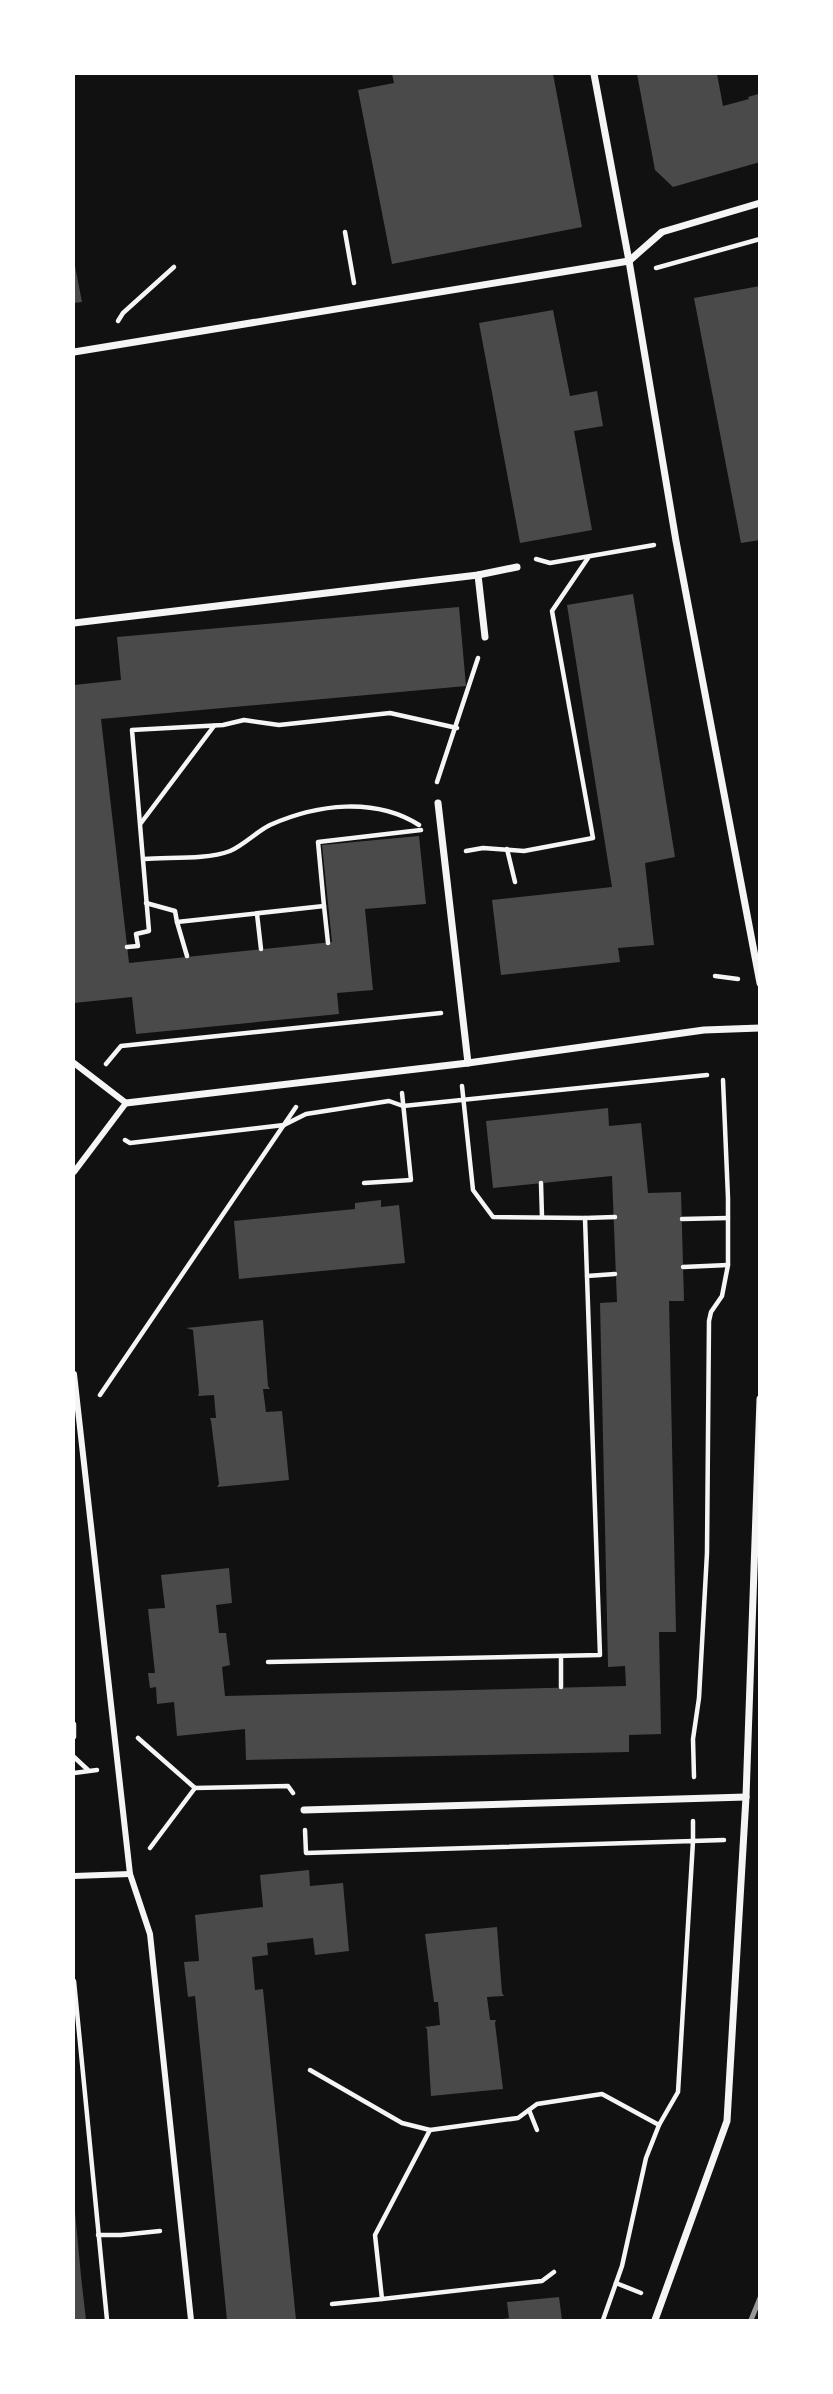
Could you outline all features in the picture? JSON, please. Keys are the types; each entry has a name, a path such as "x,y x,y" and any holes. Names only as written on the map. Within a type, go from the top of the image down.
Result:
{"street":[{"path":"593,74 629,261 676,541 760,984"},
{"path":"74,352 629,261 662,232 760,203"},
{"path":"74,623 478,575 517,567"},
{"path":"478,575 485,637"},
{"path":"438,803 468,1063"},
{"path":"74,1063 126,1103 468,1063 704,1030 760,1028"},
{"path":"74,1172 126,1103"},
{"path":"74,1374 130,1874 150,1934 191,2320"},
{"path":"655,2320 727,2121 746,1797 760,1399"},
{"path":"304,1810 746,1797"},
{"path":"74,1876 130,1874"}],"path":[{"path":"345,232 354,283"},
{"path":"631,275 760,239"},
{"path":"123,313 174,267"},
{"path":"530,557 550,563 676,541"},
{"path":"461,852 483,848 524,851 593,838 552,611 588,558"},
{"path":"438,803 436,786 485,637"},
{"path":"127,947 138,946 136,934 149,931 132,730 215,726 244,720 279,725 390,713 457,728"},
{"path":"141,823 215,726"},
{"path":"144,859 230,851 260,831 288,818 347,805 387,811 408,818 425,829 318,842 328,943"},
{"path":"507,849 515,882"},
{"path":"146,903 175,911 187,956"},
{"path":"177,922 324,906"},
{"path":"257,914 261,949"},
{"path":"94,1078 121,1046 463,1011"},
{"path":"365,1183 411,1180 400,1071"},
{"path":"107,1128 130,1143 284,1125 306,1114 389,1101 404,1106 707,1075"},
{"path":"603,2320 622,2266 646,2158 659,2125 678,2092 693,1841 693,1740 699,1698 706,1553 709,1321 711,1312 722,1296 728,1265 723,1080"},
{"path":"79,1424 292,1112"},
{"path":"465,1114 473,1190 493,1217 615,1217"},
{"path":"541,1183 542,1217"},
{"path":"268,1662 600,1655 585,1217"},
{"path":"682,1219 728,1218"},
{"path":"683,1267 728,1265"},
{"path":"587,1276 615,1274"},
{"path":"561,1656 561,1687"},
{"path":"114,1718 195,1788 288,1787 304,1810 306,1853 693,1841"},
{"path":"74,1724 74,1737"},
{"path":"74,1757 88,1771"},
{"path":"130,1874 195,1788"},
{"path":"74,1981 107,2320"},
{"path":"310,2070 402,2123 430,2130 518,2118 537,2104 602,2094 659,2125"},
{"path":"529,2110 537,2130"},
{"path":"382,2299 375,2235 430,2130"},
{"path":"98,2235 149,2232"},
{"path":"332,2304 542,2281 554,2272"},
{"path":"616,2283 648,2296"}],"building":[{"path":"392,74 553,74 582,227 392,264 358,90 394,83"},
{"path":"637,74 717,74 723,106 758,94 760,162 673,187 655,170"},
{"path":"74,261 82,302 74,303"},
{"path":"760,286 760,540 741,543 694,298"},
{"path":"553,310 570,396 597,391 603,426 574,431 592,530 520,543 479,323"},
{"path":"633,594 675,857 645,863 654,945 618,948 620,962 501,975 492,900 612,887 567,605"},
{"path":"459,607 466,686 101,719 129,963 332,942 322,845 419,836 426,904 365,909 373,990 337,993 339,1014 136,1034 132,997 74,1003 74,685 121,680 117,637"},
{"path":"608,1108 609,1126 641,1123 648,1193 681,1192 684,1301 669,1301 676,1632 659,1632 661,1734 629,1735 629,1752 246,1760 245,1729 177,1736 174,1702 157,1704 156,1687 150,1688 148,1673 155,1673 148,1609 165,1608 161,1575 229,1568 232,1603 216,1605 219,1633 226,1633 230,1665 222,1667 225,1696 626,1686 625,1666 608,1667 600,1303 617,1302 612,1176 493,1188 486,1121"},
{"path":"381,1200 381,1207 399,1205 405,1263 239,1279 234,1221 355,1209 355,1203"},
{"path":"263,1320 270,1389 263,1389 266,1412 282,1411 289,1480 217,1487 219,1484 210,1418 216,1418 214,1395 198,1396 193,1330 186,1328"},
{"path":"309,1870 310,1886 343,1883 349,1951 315,1955 313,1938 267,1943 268,1955 252,1957 255,1990 263,1989 296,2320 227,2320 195,1996 188,1997 184,1962 199,1961 195,1915 263,1907 260,1875"},
{"path":"497,1927 504,1996 487,1997 490,2020 496,2020 503,2089 431,2096 425,2027 440,2025 438,2002 434,2002 425,1934"},
{"path":"75,2212 86,2320 74,2320"},
{"path":"559,2297 562,2320 503,2320 509,2318 507,2302"}],"railway":[{"path":"751,2320 760,2298"}]}
